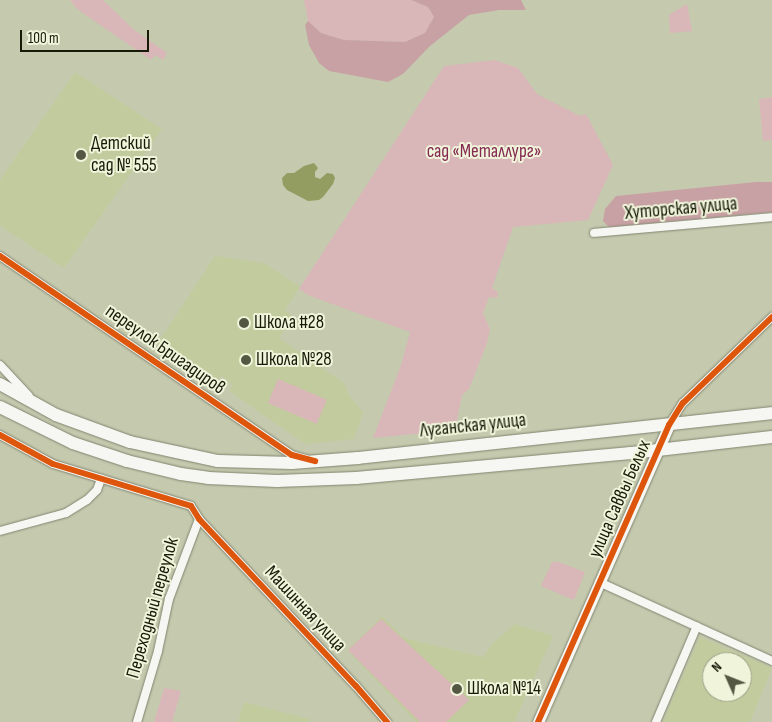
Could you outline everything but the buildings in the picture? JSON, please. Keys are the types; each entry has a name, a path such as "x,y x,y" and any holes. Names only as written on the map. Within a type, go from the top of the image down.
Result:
{"main road":[{"path":"0,384 37,404"},
{"name":"Луганская улица","path":"37,404 56,415 130,442 177,453 218,460 292,463 772,413"},
{"name":"Луганская улица","path":"0,406 73,443 127,461 181,474 208,478 277,481 356,478 660,450 772,437"}],"street":[{"name":"Хуторская улица","path":"594,233 772,217"},
{"name":"переулок Бригадиров","path":"0,256 292,455 315,461"},
{"name":"улица Саввы Белых","path":"538,722 649,466 660,450 669,425 683,404 772,317"},
{"path":"0,365 37,404"},
{"path":"0,435 54,464 102,479 97,490 88,500 66,513 0,531"},
{"name":"Переходный переулок","path":"102,479 191,506 199,519 169,599 158,651 137,722"},
{"name":"Машинная улица","path":"199,519 356,686 387,722"},
{"path":"599,582 772,661"},
{"path":"656,722 697,626"}],"shaded area":[{"path":"411,0 521,0 526,10 499,10 469,15 430,46 403,74 388,82 329,71 319,63 309,45 305,25 308,21 321,33 344,40 405,42 425,33 434,17 428,7"},
{"name":"Детский сад № 555","path":"75,72 162,129 64,268 0,226 0,180"},
{"path":"314,163 318,168 315,172 315,177 320,179 327,173 333,174 335,178 333,184 323,197 319,200 308,201 287,190 283,185 282,178 287,173 294,173 304,166"},
{"path":"772,182 772,212 609,227 603,221 605,209 616,196"},
{"name":"Школа №28","path":"215,256 264,263 300,287 285,310 294,317 279,338 345,384 349,396 363,412 354,439 305,444 229,391 233,385 221,376 215,383 157,344"},
{"name":"Школа №14","path":"382,616 404,638 483,657 493,643 515,624 553,636 514,722 416,722 347,650"},
{"path":"700,637 735,652 702,652 702,702 752,702 752,659 772,668 750,722 663,722"},
{"path":"244,702 309,719 311,722 238,722"}],"green space":[{"path":"70,0 103,0 133,29 167,53 163,60 155,55 151,60 77,9"},
{"path":"304,0 411,0 428,7 434,17 425,33 405,42 344,40 321,33 308,21"},
{"path":"687,4 692,31 670,33 669,15"},
{"name":"сад «Металлург»","path":"495,60 518,68 537,94 580,116 586,114 613,165 588,220 513,227 492,288 498,292 497,298 489,297 483,313 490,329 487,343 469,389 462,395 455,430 373,438 401,365 410,332 310,296 299,289 444,66"},
{"path":"772,97 772,140 763,141 759,99"},
{"path":"278,379 327,400 317,424 268,403"},
{"path":"552,562 558,562 585,572 574,600 541,586"},
{"path":"381,619 469,700 446,722 420,722 348,650"},
{"path":"164,688 181,691 172,722 154,722"}],"cycle path":[{"path":"0,256 292,455 315,461"},
{"path":"538,722 669,425 683,403 772,317"},
{"path":"0,435 53,464 191,506 199,519 356,686 387,722"}],"place":[{"name":"Детский сад № 555","path":"81,155"},
{"name":"Школа #28","path":"244,323"},
{"name":"Школа №28","path":"246,360"},
{"name":"Школа №14","path":"457,689"}]}
